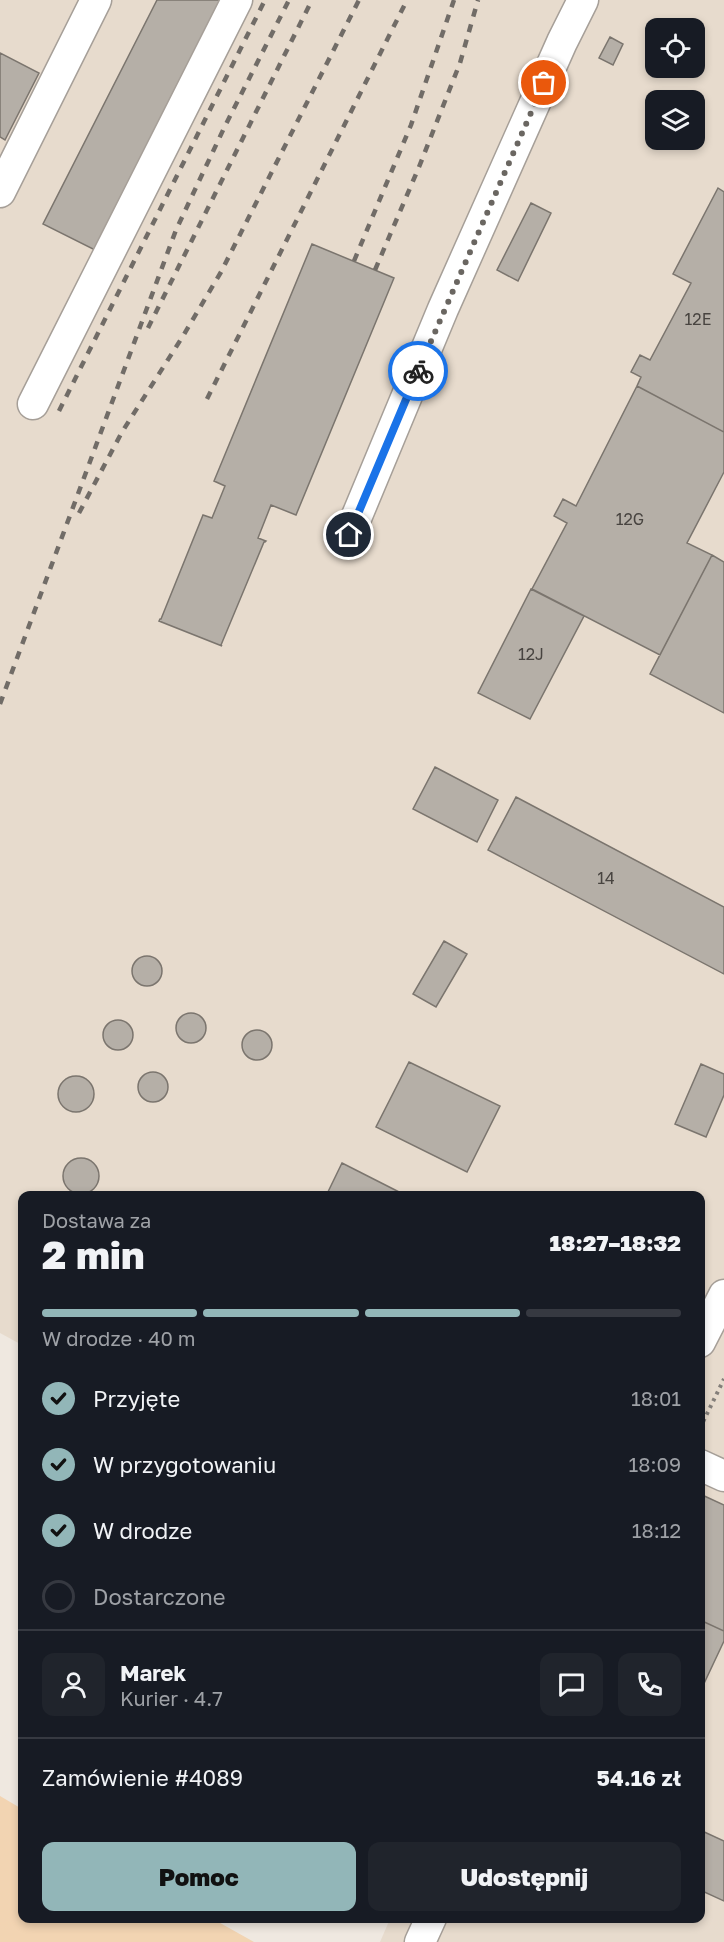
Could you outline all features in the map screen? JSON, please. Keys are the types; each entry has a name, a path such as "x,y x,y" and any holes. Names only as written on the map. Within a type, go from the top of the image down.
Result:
{"street":[{"path":"0,192 96,0"},
{"path":"33,404 237,0"},
{"path":"349,535 443,309 583,0"},
{"path":"705,1332 724,1295"},
{"path":"705,1467 724,1476"},
{"path":"420,1942 429,1923"}],"path":[{"path":"705,1418 724,1379"}],"shaded area":[{"path":"0,0 724,0 724,1942 380,1942 388,1923 705,1923 705,1191 18,1191 18,1343 0,1333"},
{"path":"0,1796 18,1807 18,1923 220,1923 254,1942 0,1942"}],"building":[{"path":"157,0 224,0 97,251 43,224"},
{"path":"610,37 623,44 613,65 599,58"},
{"path":"0,53 39,73 5,140 0,137"},
{"path":"718,188 724,192 724,432 637,386 641,377 631,372 640,355 650,360 691,283 673,274"},
{"path":"531,203 551,213 518,281 497,270"},
{"path":"312,244 394,278 296,515 271,505 258,538 266,541 222,646 159,621 203,515 212,518 225,486 214,481"},
{"path":"637,386 724,432 724,472 687,543 712,555 660,655 532,589 567,523 554,516 563,499 576,506"},
{"path":"712,555 724,562 724,713 650,674"},
{"path":"531,589 584,616 530,719 478,693"},
{"path":"435,767 498,800 477,842 413,809"},
{"path":"516,797 724,907 724,974 488,850"},
{"path":"444,941 467,954 436,1007 413,994"},
{"path":"147,956 157,961 162,971 157,981 147,986 137,981 132,971 137,961"},
{"path":"191,1013 201,1018 206,1028 201,1038 191,1043 181,1038 176,1028 181,1018"},
{"path":"118,1020 124,1021 132,1029 132,1041 124,1049 118,1050 112,1049 104,1041 103,1035 104,1029 112,1021"},
{"path":"257,1030 267,1035 272,1045 267,1055 257,1060 247,1055 242,1045 247,1035"},
{"path":"409,1062 500,1106 467,1172 376,1127"},
{"path":"701,1064 724,1074 724,1095 706,1137 675,1124"},
{"path":"153,1072 163,1077 168,1087 163,1097 153,1102 143,1097 138,1087 143,1077"},
{"path":"76,1076 89,1081 94,1094 89,1107 76,1112 63,1107 58,1094 63,1081"},
{"path":"81,1158 94,1163 99,1176 94,1189 72,1191 68,1189 63,1176 68,1163"},
{"path":"342,1163 397,1191 328,1191"},
{"path":"705,1496 724,1505 724,1631 705,1622"},
{"path":"705,1622 724,1631 724,1641 705,1681"},
{"path":"705,1832 724,1841 724,1901 705,1892"}],"railway":[{"path":"59,411 265,0"},
{"path":"0,704 176,230 225,126 289,0"},
{"path":"148,328 312,0"},
{"path":"79,513 122,432 221,272 359,0"},
{"path":"207,399 407,0"},
{"path":"354,261 411,125 454,0"},
{"path":"375,270 460,63 478,0"}],"way so far":[{"path":"418,371 443,309 544,83"}],"route":[{"path":"349,535 418,371"}]}
